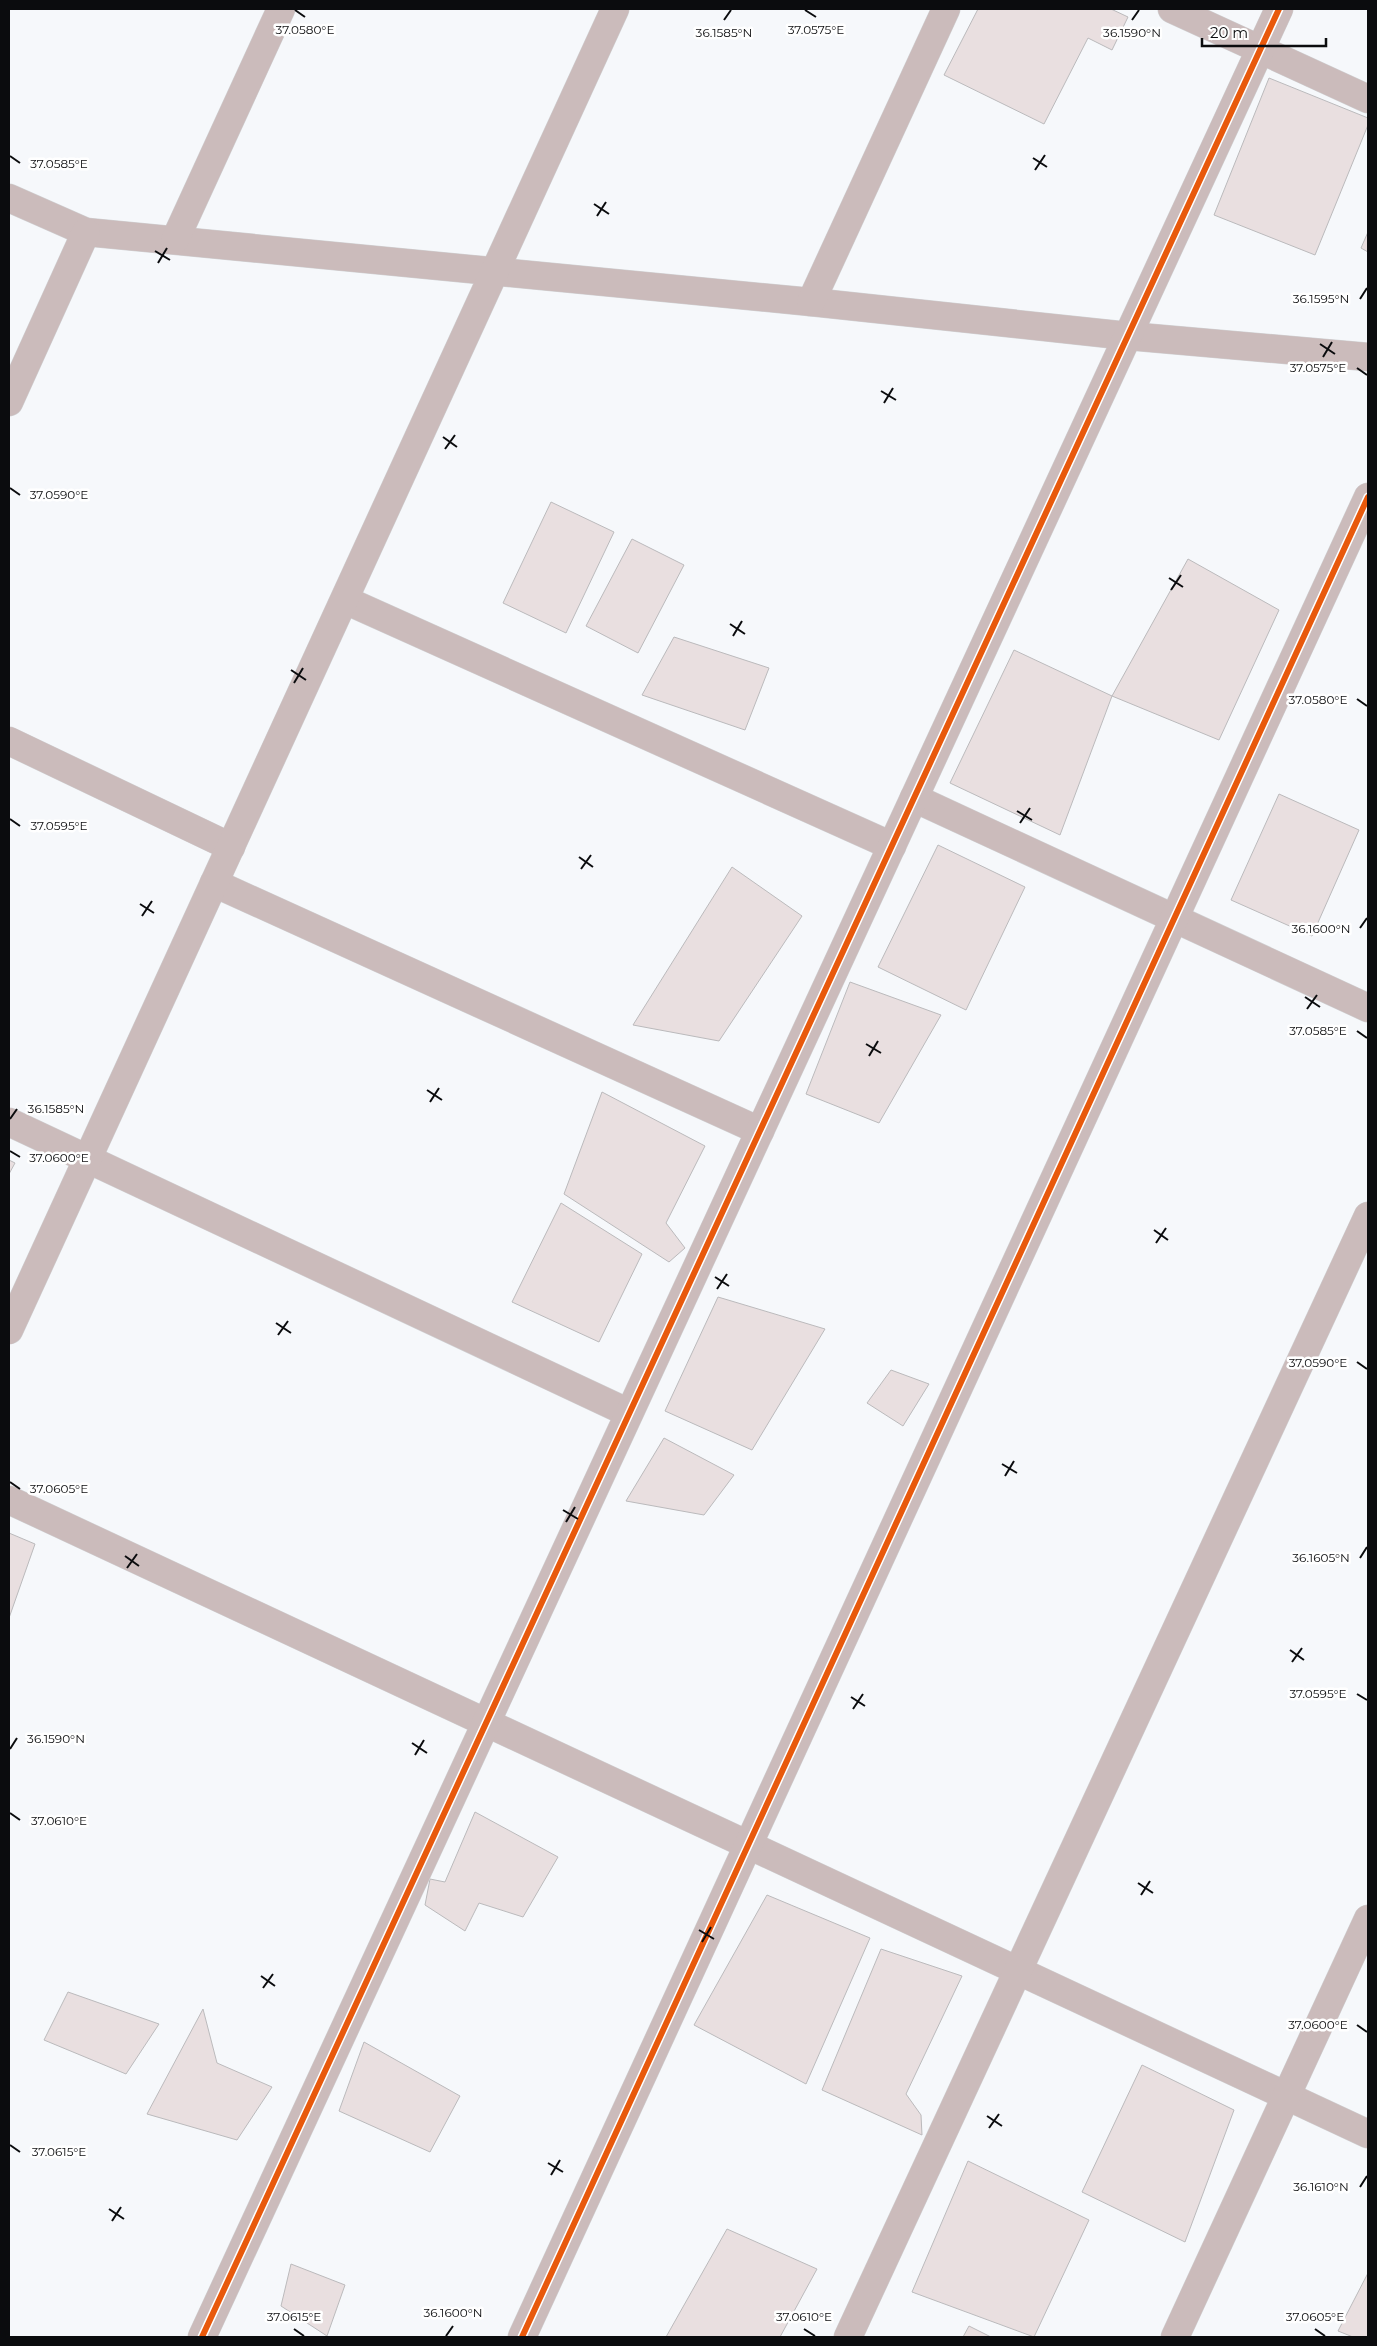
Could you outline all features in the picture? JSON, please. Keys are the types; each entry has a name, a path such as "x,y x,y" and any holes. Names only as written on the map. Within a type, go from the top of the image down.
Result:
{"street":[{"path":"175,240 281,9"},
{"path":"9,1330 615,9"},
{"path":"811,302 946,9"},
{"path":"1172,9 1368,99"},
{"path":"202,2337 1279,9"},
{"path":"9,198 86,232 811,302 1128,336 1368,357"},
{"path":"9,402 86,232"},
{"path":"522,2337 1368,497"},
{"path":"345,600 892,846"},
{"path":"9,741 231,847"},
{"path":"914,798 1368,1008"},
{"path":"214,883 760,1131"},
{"path":"9,1122 629,1413"},
{"path":"848,2337 1368,1216"},
{"path":"9,1500 1368,2134"},
{"path":"1175,2337 1368,1919"}],"building":[{"path":"978,9 1111,9 1128,17 1112,50 1088,38 1044,124 944,75"},
{"path":"1269,78 1368,118 1368,125 1315,255 1214,215"},
{"path":"1368,232 1368,252 1361,248"},
{"path":"551,502 614,532 566,633 503,603"},
{"path":"632,539 684,565 638,653 586,626"},
{"path":"1188,559 1279,610 1219,740 1112,696"},
{"path":"674,637 769,668 745,730 642,695"},
{"path":"1014,650 1112,696 1060,835 950,783"},
{"path":"1279,794 1359,830 1312,936 1231,900"},
{"path":"938,845 1025,887 966,1010 878,967"},
{"path":"732,867 802,916 719,1041 633,1025"},
{"path":"850,982 941,1015 879,1123 806,1094"},
{"path":"602,1092 705,1146 666,1223 685,1248 669,1262 564,1194"},
{"path":"9,1160 15,1163 9,1174"},
{"path":"561,1203 642,1254 599,1342 512,1302"},
{"path":"718,1297 825,1329 752,1450 665,1411"},
{"path":"891,1370 929,1384 903,1426 867,1403"},
{"path":"664,1438 734,1475 704,1515 626,1501"},
{"path":"9,1533 35,1544 9,1618"},
{"path":"475,1812 558,1857 523,1917 479,1903 465,1931 425,1905 430,1879 445,1882"},
{"path":"767,1895 870,1938 806,2084 694,2025"},
{"path":"881,1949 962,1976 906,2094 921,2115 922,2135 822,2090"},
{"path":"68,1992 159,2024 126,2074 44,2040"},
{"path":"203,2009 217,2063 272,2087 237,2140 147,2114"},
{"path":"364,2042 460,2096 430,2152 339,2111"},
{"path":"1142,2065 1234,2110 1185,2242 1082,2192"},
{"path":"968,2161 1089,2220 1034,2337 912,2292"},
{"path":"727,2229 817,2269 780,2337 666,2337"},
{"path":"291,2264 345,2285 327,2336 281,2306"},
{"path":"1368,2273 1368,2337 1353,2337 1338,2331"},
{"path":"969,2326 991,2337 963,2337"}],"cycle path":[{"path":"202,2337 1279,9"},
{"path":"522,2337 1368,497"}]}
